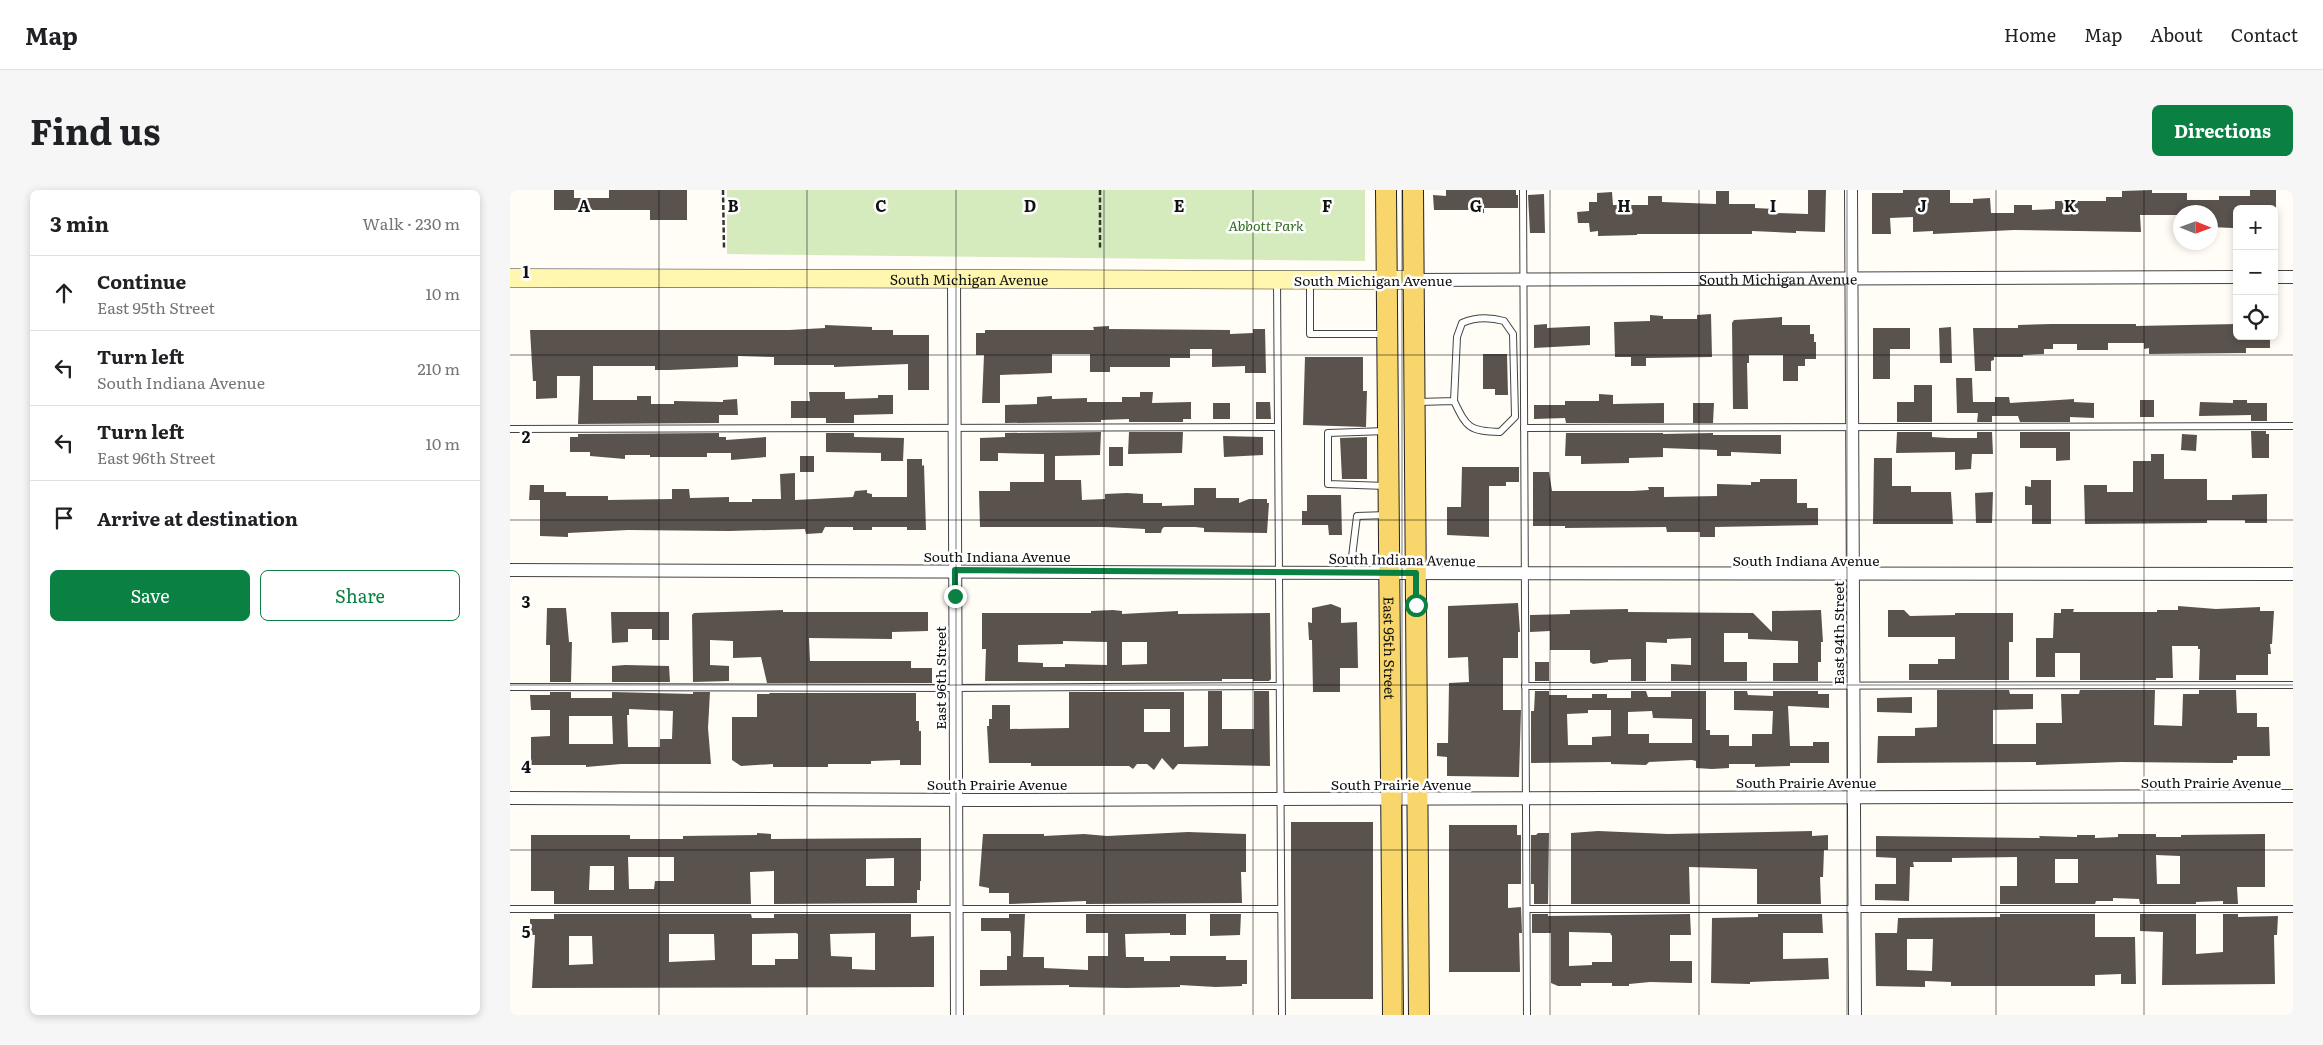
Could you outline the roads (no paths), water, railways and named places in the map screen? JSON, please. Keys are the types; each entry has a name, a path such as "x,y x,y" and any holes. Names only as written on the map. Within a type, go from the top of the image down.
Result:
{"main road":[{"name":"East 95th Street","path":"1386,190 1393,1015"},
{"name":"East 95th Street","path":"1413,190 1419,1015"},
{"name":"South Michigan Avenue","path":"510,278 1414,280"}],"street":[{"name":"East 94th Street","path":"1851,190 1855,1015"},
{"name":"South Michigan Avenue","path":"1414,280 2233,277"},
{"path":"2278,277 2293,277"},
{"name":"East 96th Street","path":"954,280 957,1015"},
{"name":"South Indiana Avenue","path":"510,570 955,570 1853,576 2293,574"},
{"name":"South Prairie Avenue","path":"510,798 956,800 2293,796"}],"lane":[{"path":"1523,190 1527,1015"},
{"path":"1277,281 1282,1015"},
{"path":"1310,281 1310,334 1387,334"},
{"path":"1473,318 1504,320 1513,334 1515,417 1500,432 1480,432 1465,423 1454,401 1457,337 1462,323 1473,318"},
{"path":"1415,402 1454,401"},
{"path":"1524,428 2293,426"},
{"path":"510,429 1278,427"},
{"path":"1388,431 1328,432 1328,484 1388,486"},
{"path":"1350,573 1357,516 1388,515"},
{"path":"1525,686 2293,684"},
{"path":"510,687 955,688 1280,686"},
{"path":"510,909 1282,908"},
{"path":"1527,909 2293,909"}],"park label":[{"name":"Abbott Park","path":"1266,225"}]}
